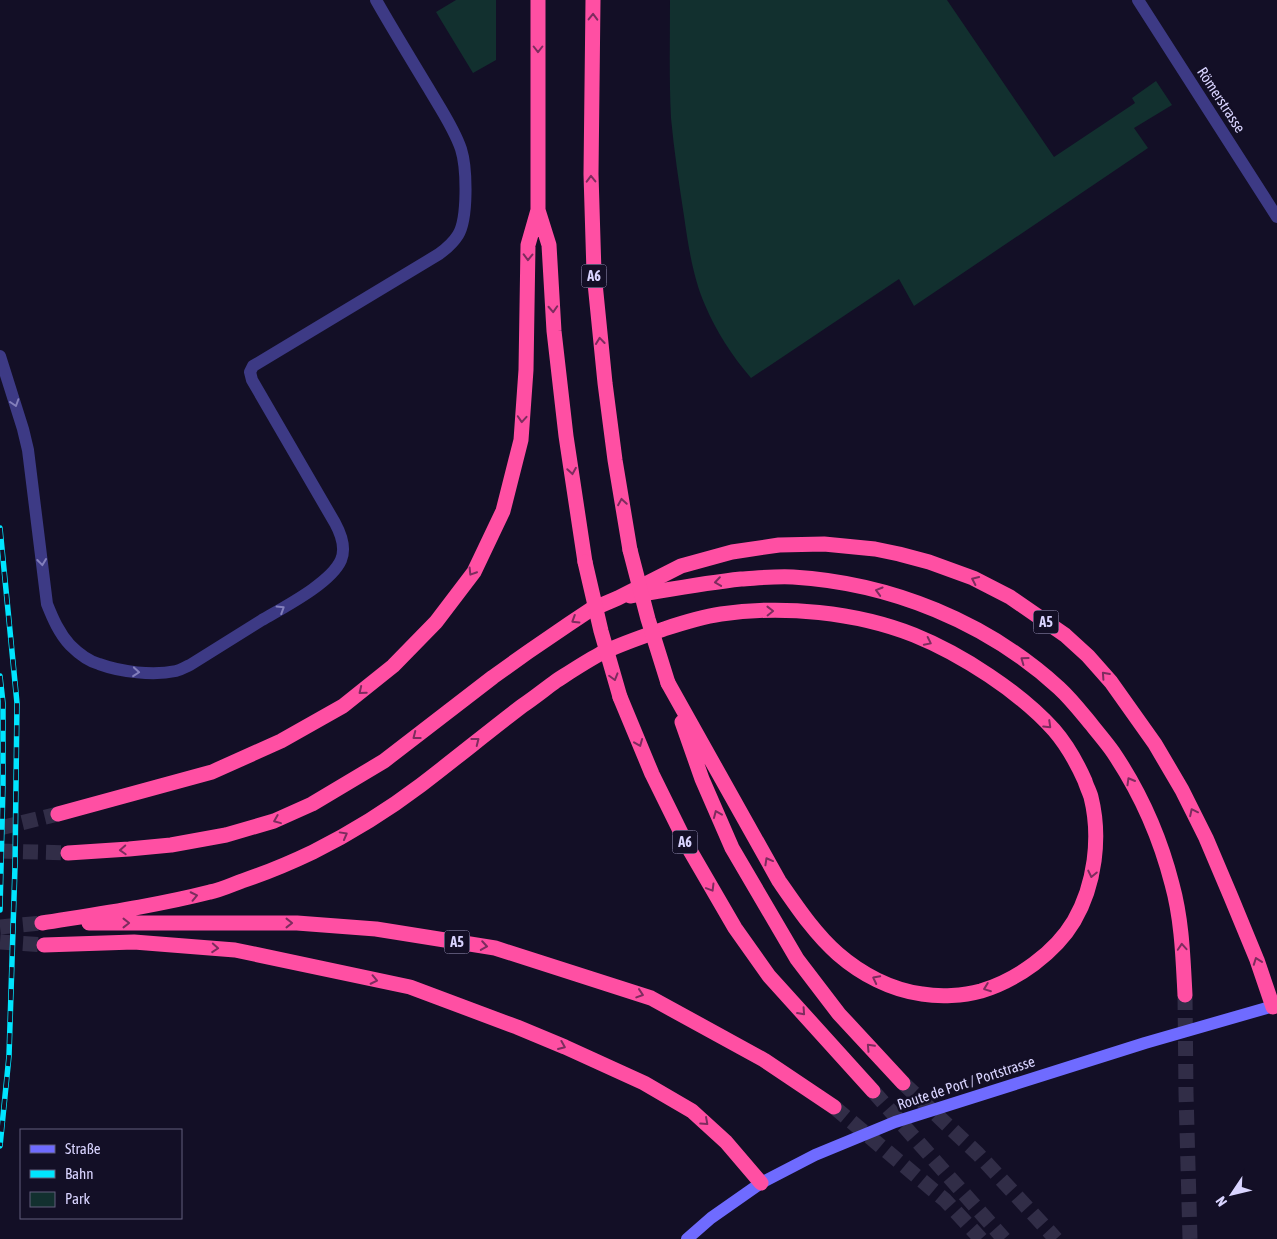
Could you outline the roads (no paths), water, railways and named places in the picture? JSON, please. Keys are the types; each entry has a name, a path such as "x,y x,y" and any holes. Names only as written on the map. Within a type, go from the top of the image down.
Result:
{"highway":[{"name":"A6","path":"538,0 538,210 549,245 554,331 566,436 585,562 601,631 620,698 652,774 688,847 736,928 769,976 873,1091"},
{"name":"A6","path":"593,0 591,174 594,273 606,393 630,550 648,618 668,683 702,779 732,848 797,959 838,1014 903,1083"},
{"path":"58,814 212,772 281,741 343,706 393,666 436,622 474,572 499,520 521,440 526,370 528,245 538,210"},
{"name":"A5","path":"68,853 129,850 171,845 226,835 274,822 312,804 384,761 528,652 590,610 681,566 732,552 779,545 824,544 875,549 929,562 973,578 1010,597 1065,634 1111,682 1156,744 1182,790 1206,838 1275,1006"},
{"name":"A5","path":"618,598 763,577 830,580 876,589 928,606 970,625 1009,649 1041,672 1079,709 1113,752 1153,825 1172,884 1181,935 1185,995"},
{"name":"A5","path":"668,683 779,881 816,931 837,953 863,972 903,990 922,994 944,996 977,992 1007,981 1035,964 1072,925 1089,888 1094,867 1096,845 1094,819 1090,795 1082,775 1071,754 1054,731 1031,708 995,679 953,654 913,635 881,625 844,616 801,610 765,610 720,614 688,621 643,636 600,654 556,681 485,734 419,787 366,823 313,852 262,874 213,892 138,908 42,923 297,922 376,929 495,948 651,998 764,1060 834,1106"},
{"path":"44,944 134,942 235,950 410,987 517,1027 644,1083 692,1111 726,1142 761,1183"}],"main road":[{"name":"Route de Port / Portstrasse","path":"687,1239 711,1218 761,1183 814,1155 895,1122 1145,1043 1275,1006"}],"street":[{"path":"0,356 28,450 47,604 62,636 86,658 98,664 126,671 156,674 177,671 248,630 328,577 342,558 341,535 252,380 250,372 253,366 439,254 450,245 458,234 465,211 464,166 461,150 456,138 446,117 376,0"},
{"name":"Römerstrasse","path":"1138,0 1277,217"}],"tunnel":[{"path":"0,828 58,814"},
{"path":"0,851 68,853"},
{"path":"0,927 42,923"},
{"path":"0,942 44,945"},
{"path":"1185,995 1190,1239"},
{"path":"903,1083 978,1154 1056,1239"},
{"path":"873,1091 1004,1239"},
{"path":"834,1107 945,1200 981,1239"}],"railway":[{"path":"0,528 17,703 15,866 9,1056 0,1146"},
{"path":"0,676 3,703 0,910"}]}
